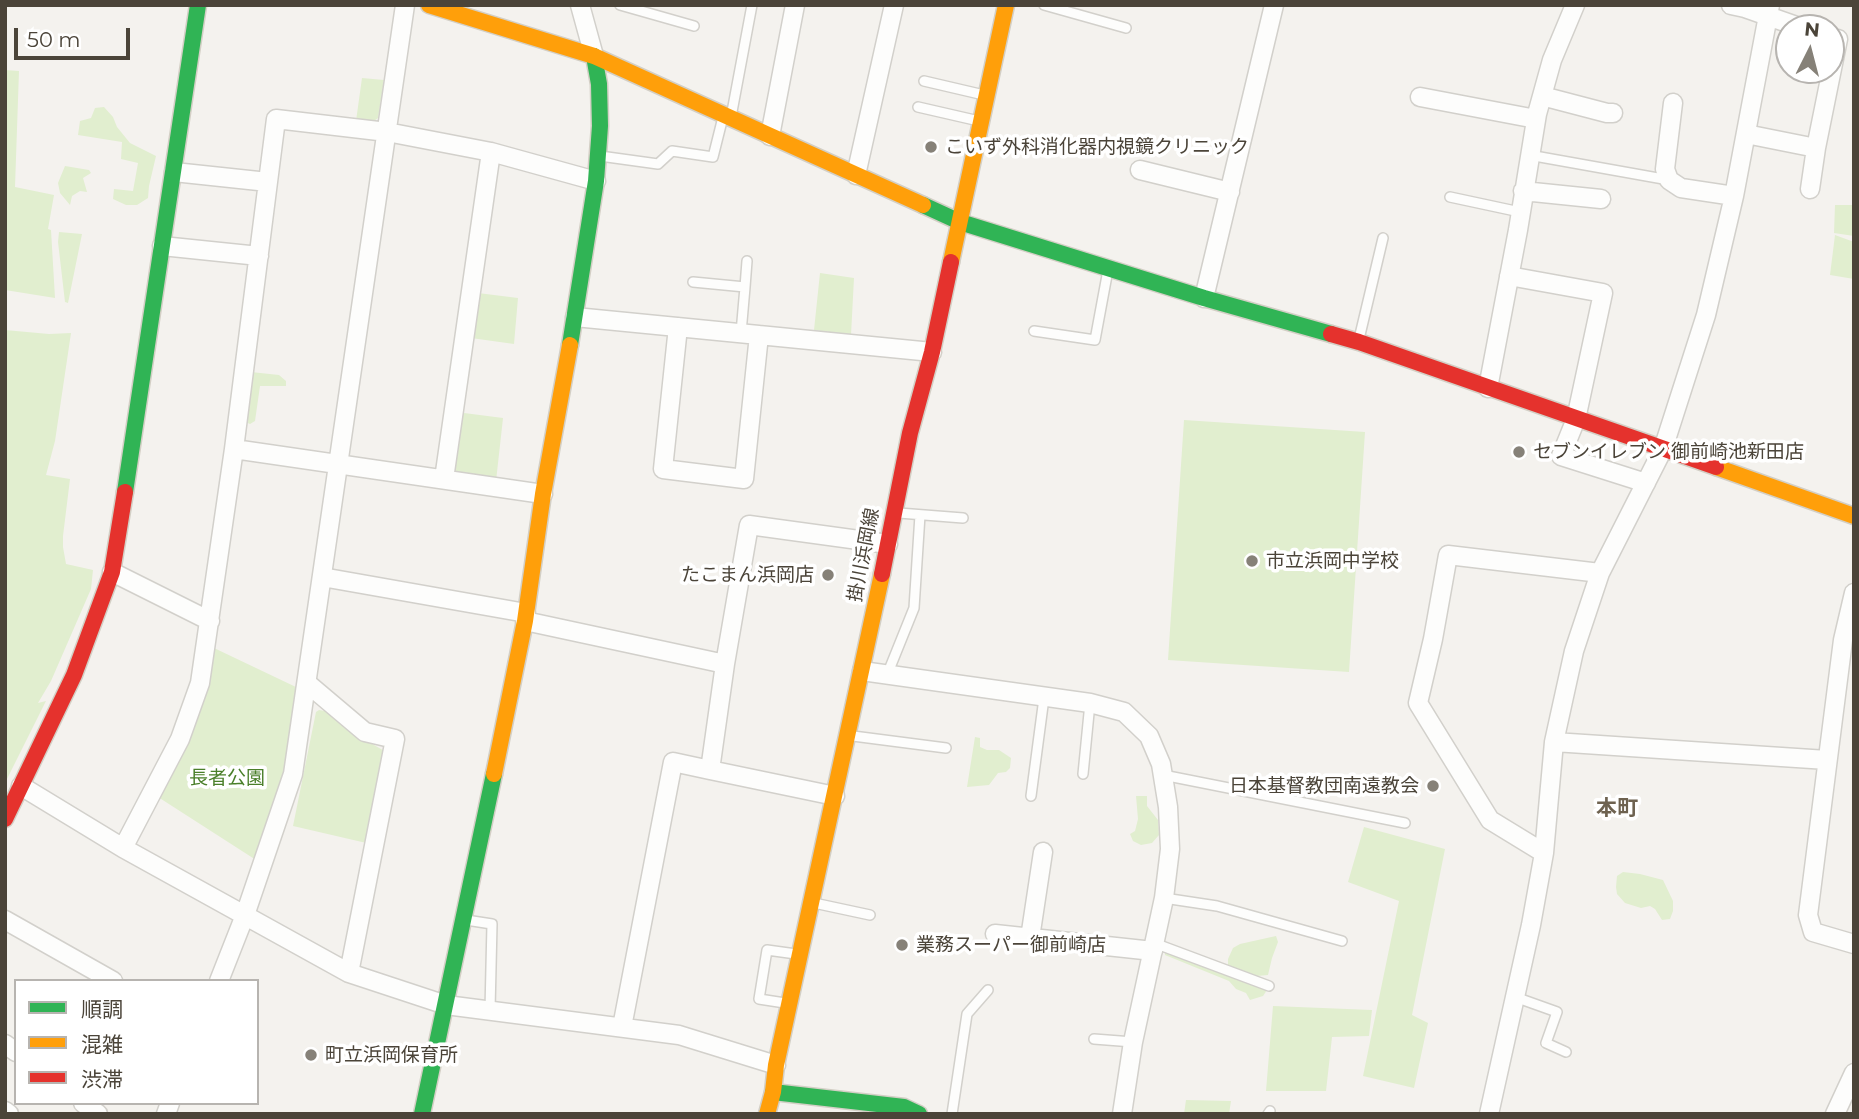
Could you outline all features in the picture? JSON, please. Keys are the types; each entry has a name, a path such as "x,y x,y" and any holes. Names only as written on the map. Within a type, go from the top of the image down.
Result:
{"street":[{"path":"5,819 74,675 112,572 136,428 198,5"},
{"path":"220,979 245,915 293,774 405,5"},
{"path":"429,5 594,56 960,222 1204,298 1359,342 1854,516"},
{"path":"422,1114 525,617 596,181 600,126 599,83 580,5"},
{"path":"770,136 795,5"},
{"path":"856,175 894,5"},
{"name":"掛川浜岡線","path":"767,1114 910,433 932,352 1006,5"},
{"path":"1204,298 1274,5"},
{"path":"1488,388 1536,120 1552,60 1575,5"},
{"path":"1489,1114 1531,925 1544,853 1554,742 1574,651 1600,573 1664,449 1706,315 1734,196 1769,11 1731,5"},
{"path":"1810,189 1831,84"},
{"path":"1542,96 1613,113"},
{"path":"1420,97 1536,120"},
{"path":"1673,103 1665,169 1669,180 1681,188 1734,196"},
{"path":"122,848 180,739 200,683 234,449 276,119 387,132 491,152 596,181"},
{"path":"1746,134 1816,148"},
{"path":"444,479 491,152"},
{"path":"1140,170 1230,192"},
{"path":"174,172 268,181"},
{"path":"1523,191 1601,199"},
{"path":"162,246 259,256"},
{"path":"1509,276 1603,293 1576,419 1561,456 1646,483"},
{"path":"575,317 932,352"},
{"path":"678,327 663,469 744,479 750,334"},
{"path":"234,449 543,495"},
{"path":"710,770 749,525 888,544"},
{"path":"1544,853 1490,820 1419,703 1448,555 1600,573"},
{"path":"112,572 210,621"},
{"path":"322,577 525,617 725,664"},
{"path":"1854,593 1843,640 1808,915 1813,932 1854,944"},
{"path":"862,671 1090,703 1124,712 1149,736 1161,764 1168,807 1170,849 1164,898 1133,1042 1122,1114"},
{"path":"307,683 365,732 395,739 349,973"},
{"path":"1554,742 1827,760"},
{"path":"622,1027 673,762 835,796"},
{"path":"21,786 122,848 349,973 446,1004 680,1035 776,1065"},
{"path":"1030,938 1043,852"},
{"path":"5,920 109,979"},
{"path":"995,934 1153,947"},
{"path":"1835,1114 1854,1073"},
{"path":"773,1092 904,1107 919,1114"}],"lane":[{"path":"620,5 694,26"},
{"path":"598,156 657,164 672,151 713,157 727,116 752,5"},
{"path":"1044,5 1126,28"},
{"path":"924,81 986,96"},
{"path":"918,107 981,121"},
{"path":"1529,155 1669,180"},
{"path":"1450,197 1520,212"},
{"path":"1359,342 1383,238"},
{"path":"747,261 745,287 750,334"},
{"path":"1034,331 1095,340 1108,268"},
{"path":"693,282 745,287"},
{"path":"894,513 963,518"},
{"path":"887,675 914,608 920,515"},
{"path":"1031,796 1044,698"},
{"path":"1083,774 1090,703"},
{"path":"848,735 946,748"},
{"path":"1163,775 1405,823"},
{"path":"1164,898 1217,906 1342,941"},
{"path":"813,903 870,915"},
{"path":"464,919 492,925 490,1010"},
{"path":"1153,947 1269,986"},
{"path":"790,1004 759,999 767,950 801,955"},
{"path":"952,1114 967,1014 988,990"},
{"path":"1515,997 1557,1012 1546,1043 1566,1052"},
{"path":"1094,1039 1133,1042"}],"green space":[{"path":"5,70 19,71 15,187 54,195 48,229 51,230 55,298 5,290"},
{"path":"362,78 384,80 378,118 374,121 356,121"},
{"path":"104,107 130,143 156,156 148,198 137,205 126,205 113,199 114,189 133,191 138,163 121,159 122,142 78,135 80,121 91,118 95,108"},
{"path":"65,166 89,170 91,173 83,178 87,192 80,191 72,196 70,205 60,193 58,183"},
{"path":"1835,205 1854,205 1854,236 1834,233"},
{"path":"59,232 82,234 68,303 65,302"},
{"path":"1835,235 1854,242 1854,279 1830,275"},
{"path":"820,273 854,278 851,335 814,330"},
{"path":"478,293 518,298 514,344 471,338"},
{"path":"5,330 71,333 55,441 46,475 70,479 63,536 66,564 93,570 91,589 51,681 38,703 46,701 5,783"},
{"path":"251,372 279,375 286,381 286,386 260,386 255,421 250,424 243,421"},
{"path":"464,413 503,418 496,481 458,474 452,470 460,416"},
{"path":"1184,420 1365,432 1349,672 1168,660"},
{"name":"長者公園","path":"214,648 298,688 285,771 256,860 158,797 208,683"},
{"path":"325,711 386,752 375,845 293,826 316,712"},
{"path":"975,737 980,738 980,747 999,750 1011,758 1010,768 1006,772 998,773 989,785 967,787"},
{"path":"1136,796 1147,796 1147,806 1158,820 1159,835 1152,843 1141,845 1133,841 1130,834 1135,831 1138,819"},
{"path":"1364,827 1445,849 1412,1015 1428,1023 1414,1088 1363,1076 1399,901 1348,882"},
{"path":"1623,872 1663,880 1673,901 1670,919 1662,920 1650,906 1641,908 1625,903 1617,894 1616,887 1617,876"},
{"path":"1276,936 1278,942 1268,975 1257,976 1228,965 1233,948"},
{"path":"1165,950 1267,990 1263,996 1250,1000 1246,993 1236,989 1229,981 1165,955"},
{"path":"1273,1006 1372,1010 1369,1036 1332,1037 1326,1091 1266,1091"},
{"path":"1186,1100 1231,1101 1229,1114 1184,1114"}],"traffic: fast":[{"path":"125,492 198,5"},
{"path":"570,345 596,181 600,126 599,84 594,56"},
{"path":"923,205 960,222 1204,298 1331,334"},
{"path":"422,1114 494,774"},
{"path":"773,1092 904,1107 919,1114"}],"traffic: slow":[{"path":"429,5 594,56 923,205"},
{"path":"951,262 1006,5"},
{"path":"494,774 525,621 543,494 570,345"},
{"path":"1716,467 1854,516"},
{"path":"767,1114 882,574"}],"traffic: jam":[{"path":"882,574 910,433 932,352 951,262"},
{"path":"1331,334 1716,467"},
{"path":"5,819 74,675 112,572 125,492"}],"place":[{"name":"こいず外科消化器内視鏡クリニック","path":"931,147"},
{"name":"セブンイレブン 御前崎池新田店","path":"1519,452"},
{"name":"市立浜岡中学校","path":"1252,561"},
{"name":"たこまん浜岡店","path":"828,575"},
{"name":"日本基督教団南遠教会","path":"1433,786"},
{"name":"業務スーパー御前崎店","path":"902,945"},
{"name":"町立浜岡保育所","path":"311,1055"}],"district":[{"name":"本町","path":"1617,809"}]}
